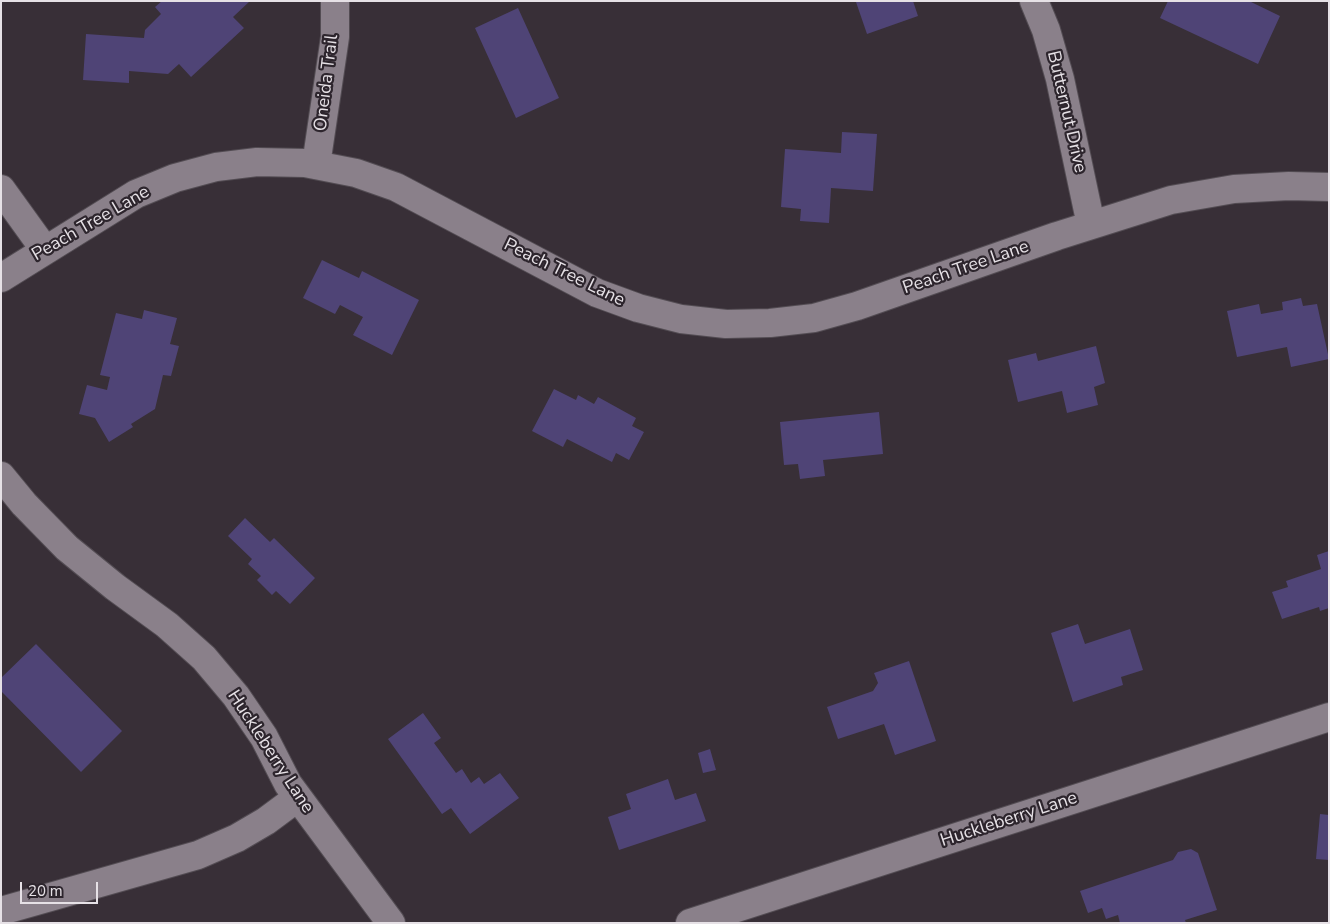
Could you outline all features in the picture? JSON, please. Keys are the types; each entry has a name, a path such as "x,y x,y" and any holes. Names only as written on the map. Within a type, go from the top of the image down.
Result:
{"street":[{"name":"Oneida Trail","path":"316,164 335,37 335,1"},
{"name":"Butternut Drive","path":"1034,1 1046,30 1060,78 1091,225"},
{"name":"Peach Tree Lane","path":"1,278 136,194 175,178 216,167 257,162 316,164 356,173 396,187 596,293 638,308 681,319 726,324 770,323 814,318 857,306 1057,236 1171,200 1234,189 1289,186 1329,187"},
{"path":"1,189 45,250"},
{"name":"Huckleberry Lane","path":"1,476 24,504 67,548 115,588 167,625 204,658 236,696 264,737 297,798 391,923"},
{"name":"Huckleberry Lane","path":"690,923 1329,717"},
{"path":"1,911 198,854 237,838 297,798"}],"building":[{"path":"162,1 250,1 233,17 244,28 191,77 179,64 168,74 129,71 129,83 83,80 86,34 144,38 145,30 161,14 155,7"},
{"path":"913,1 918,16 867,34 856,2"},
{"path":"1168,1 1249,1 1280,16 1258,64 1160,18"},
{"path":"518,8 559,98 516,118 475,28"},
{"path":"842,132 877,134 873,191 831,188 829,223 800,221 801,209 781,207 785,149 841,153"},
{"path":"322,260 359,278 362,271 419,300 392,355 353,335 363,317 340,305 335,314 303,298"},
{"path":"1301,298 1303,306 1317,304 1329,359 1291,367 1287,347 1237,357 1227,311 1259,304 1261,314 1283,310 1282,302"},
{"path":"144,310 177,318 170,344 179,346 171,376 163,375 155,409 131,424 133,427 109,442 95,418 79,414 87,385 107,390 110,377 100,375 116,313 142,319"},
{"path":"1096,346 1105,383 1094,387 1098,405 1067,413 1062,391 1018,402 1008,360 1036,353 1038,361"},
{"path":"554,389 576,400 578,395 594,404 598,397 636,418 632,426 644,432 629,460 616,453 612,462 567,439 563,447 532,431"},
{"path":"879,412 883,454 823,460 825,476 800,479 798,464 784,465 780,422"},
{"path":"245,518 270,542 274,538 315,578 290,604 276,591 272,595 257,580 261,576 248,564 252,559 228,536"},
{"path":"1329,551 1329,608 1320,611 1319,607 1282,619 1272,592 1288,587 1286,581 1321,569 1317,555"},
{"path":"1078,624 1085,644 1130,629 1143,670 1121,677 1123,685 1073,702 1051,633"},
{"path":"36,644 122,731 81,772 1,691 1,678"},
{"path":"909,661 936,741 895,755 884,724 838,739 827,707 873,691 878,683 874,673"},
{"path":"423,713 441,738 434,743 456,773 462,769 471,783 479,777 484,784 500,773 519,798 470,834 451,808 442,814 388,739"},
{"path":"710,749 716,770 703,773 698,753"},
{"path":"668,779 675,800 696,793 706,821 619,850 608,817 631,809 626,794"},
{"path":"1320,814 1329,815 1329,860 1316,859"},
{"path":"1191,849 1198,853 1217,910 1185,920 1186,923 1120,923 1118,915 1106,919 1102,908 1088,913 1080,891 1173,860 1178,852"}]}
